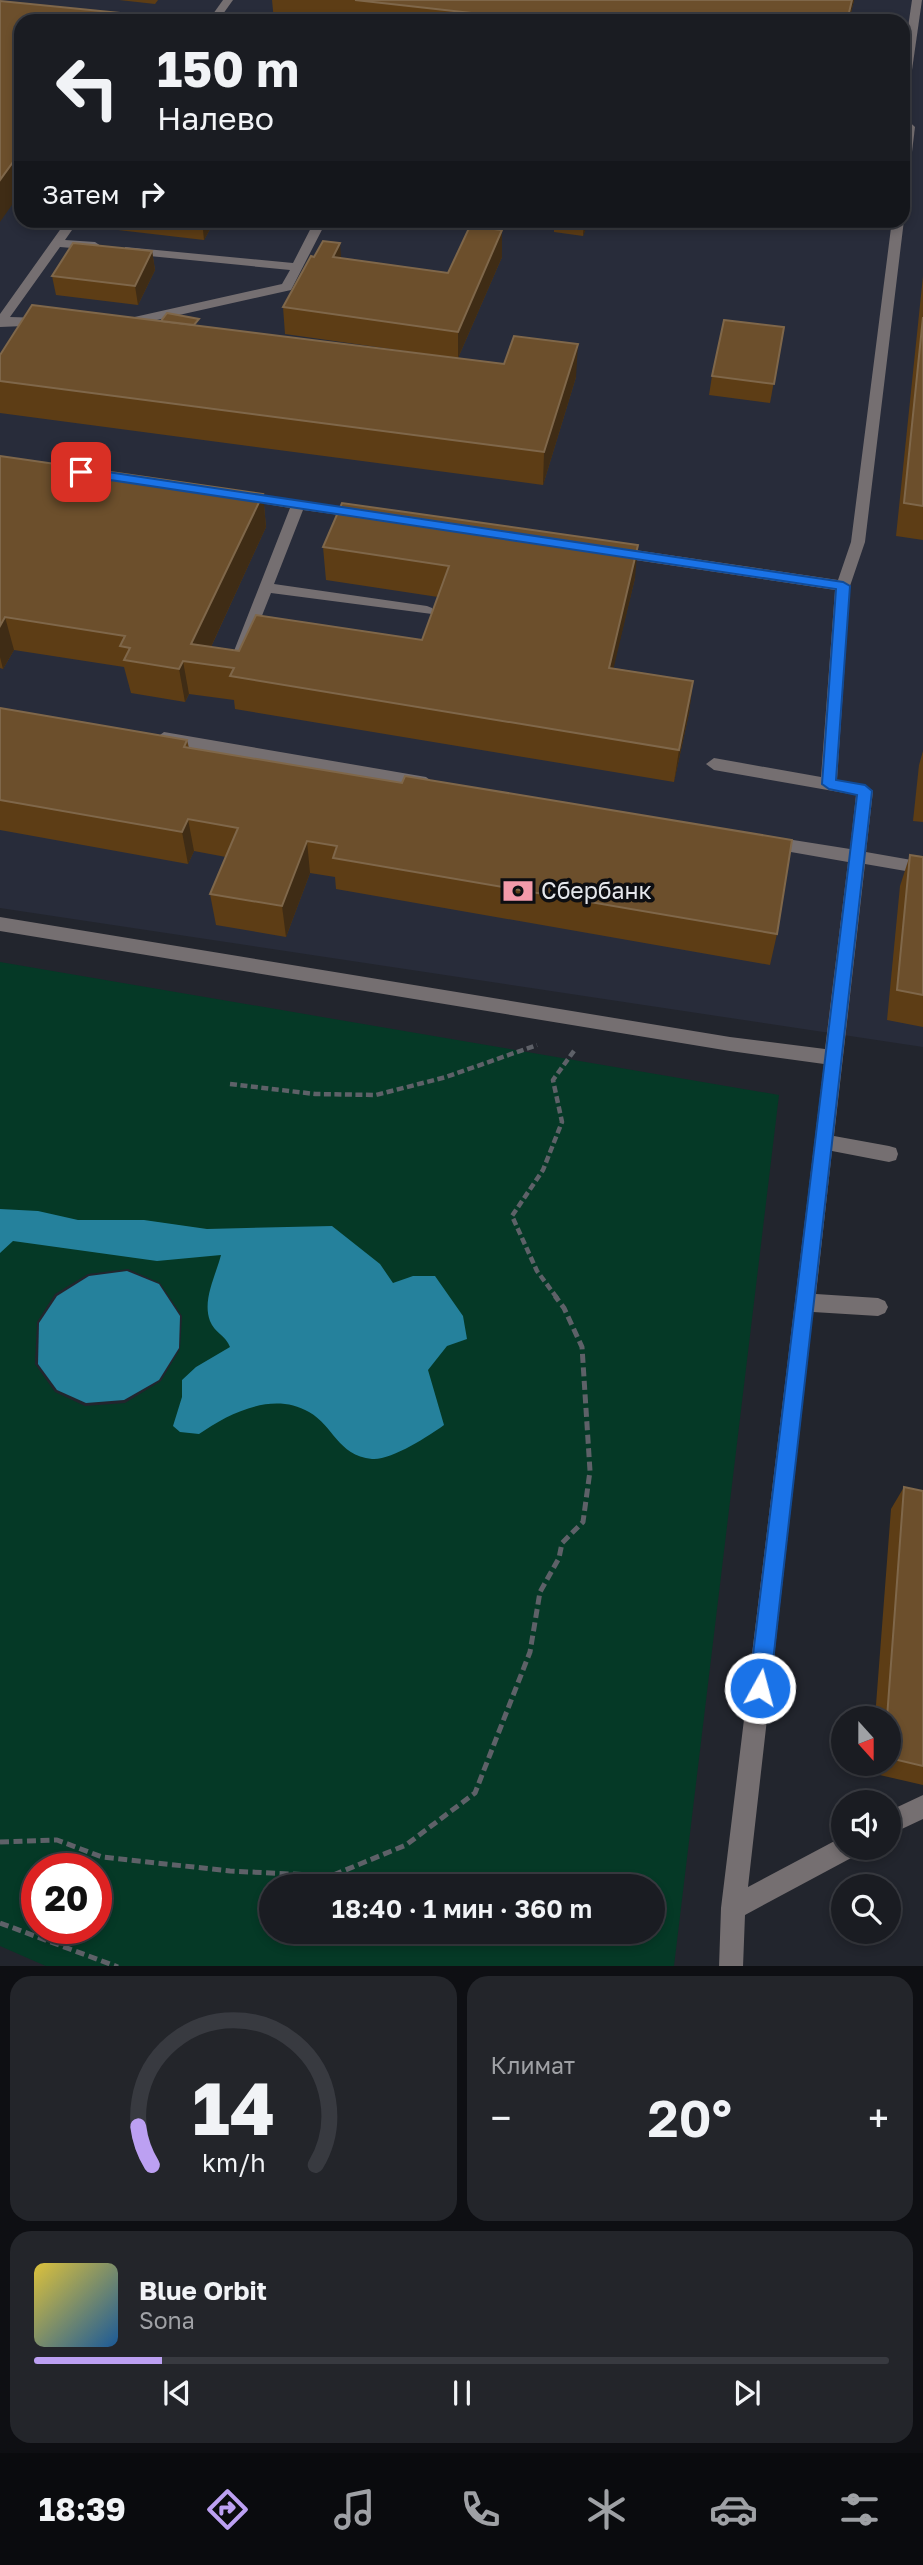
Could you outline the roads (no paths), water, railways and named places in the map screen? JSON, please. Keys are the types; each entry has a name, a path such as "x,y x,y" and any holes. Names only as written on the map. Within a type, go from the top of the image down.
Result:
{"lane":[{"path":"910,49 917,0"},
{"path":"1,322 67,228"},
{"path":"106,324 119,324 287,287 317,228"},
{"path":"829,784 843,586 858,542 897,228"},
{"path":"57,243 296,267"},
{"path":"1,322 54,322"},
{"path":"230,494 380,517"},
{"path":"233,671 298,505"},
{"path":"598,549 843,586"},
{"path":"265,588 427,611"},
{"path":"150,735 449,787"},
{"path":"713,764 865,791 733,1908 732,1966"},
{"path":"748,838 923,869"},
{"path":"0,924 590,1028 834,1058"},
{"path":"824,1142 889,1154"},
{"path":"805,1302 878,1307"},
{"path":"901,1818 923,1807"},
{"path":"733,1908 831,1855"}],"water":[{"path":"0,1209 38,1211 78,1220 144,1220 207,1229 332,1226 380,1264 393,1283 413,1276 435,1276 463,1316 467,1339 447,1346 428,1370 444,1425 399,1452 380,1459 351,1452 309,1412 281,1404 266,1404 237,1412 199,1434 180,1432 173,1426 182,1397 182,1380 196,1367 230,1347 212,1325 208,1313 209,1296 221,1255 157,1261 13,1241 0,1253"},
{"path":"127,1271 159,1284 180,1316 179,1348 159,1380 124,1400 86,1403 57,1390 38,1364 39,1323 57,1296 89,1276"}],"place":[{"name":"Сбербанк","path":"518,891"}]}
